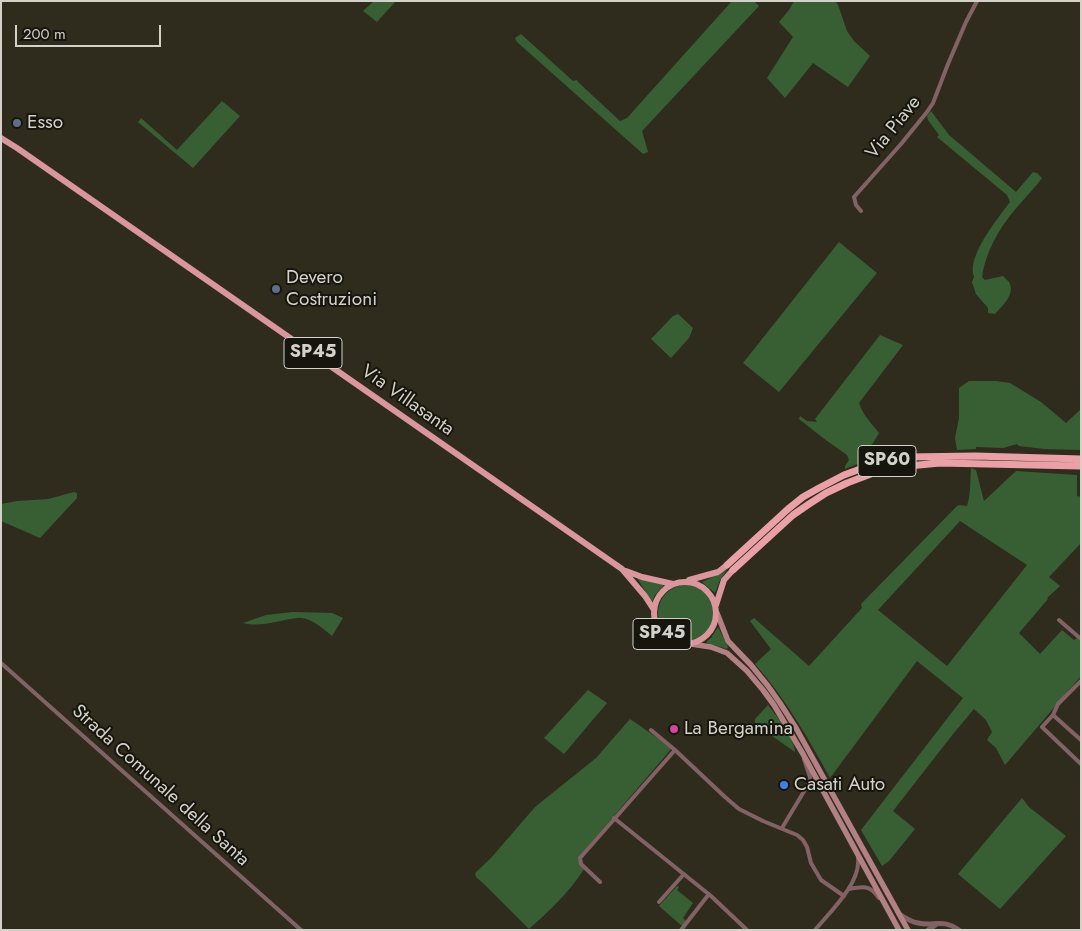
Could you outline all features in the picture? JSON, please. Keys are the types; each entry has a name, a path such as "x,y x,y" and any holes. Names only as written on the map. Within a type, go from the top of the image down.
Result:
{"highway":[{"name":"SP60","path":"730,568 788,509 803,497 844,474 874,464 909,457 975,456 1081,459"},
{"name":"SP60","path":"730,568 793,515 809,504 826,493 876,472 940,462 1081,466"}],"main road":[{"name":"Via Villasanta","path":"1,138 289,336 622,569"},
{"name":"SP60","path":"684,582 730,568"},
{"name":"SP60","path":"716,605 730,568"},
{"name":"SP45","path":"622,569 642,577 673,584"},
{"name":"SP45","path":"622,569 654,610"},
{"name":"SP45","path":"684,582 673,584 658,596 654,610 656,624 664,636 671,641 679,644 711,647 727,653 764,690 803,754 899,930"},
{"path":"684,582 696,583 704,588 712,596 716,605"},
{"name":"SP45","path":"716,605 717,613 728,641 768,686 796,728 908,930"},
{"name":"SP45","path":"691,644 703,639 710,632 715,623 717,613"}],"street":[{"name":"Via Piave","path":"861,211 856,205 854,197 901,144 930,107 960,37 978,1"},
{"path":"1059,620 1081,639"},
{"name":"Strada Comunale della Santa","path":"1,663 301,930"},
{"path":"1081,681 1058,704 1042,727 1081,764"},
{"path":"1052,715 1081,740"},
{"path":"651,730 738,808 797,835 803,840 811,863 821,880 844,896"},
{"path":"600,882 581,864 580,858 675,750"},
{"path":"782,828 809,783 810,777 803,754"},
{"path":"614,818 709,894 747,930"},
{"path":"815,930 849,889 857,873 859,864 857,854"},
{"path":"659,902 684,874"},
{"path":"849,889 862,887 874,891 888,910"},
{"path":"681,930 709,894"},
{"path":"898,914 919,924 942,923 959,930"},
{"path":"928,930 942,923"}],"green space":[{"path":"374,1 396,1 377,22 363,11"},
{"path":"732,1 754,1 759,6 642,131 648,152 643,154 517,42 515,38 521,34 573,81 577,80 620,121 627,118"},
{"path":"794,1 835,1 838,5 847,31 854,41 870,56 848,87 813,63 785,98 767,78 793,37 779,22"},
{"path":"222,101 240,116 193,168 138,122 141,118 177,150"},
{"path":"931,111 949,135 1016,192 1033,172 1042,178 1006,221 995,238 987,257 982,277 985,280 1003,276 1011,286 1007,300 995,314 988,313 988,308 976,294 972,282 974,277 973,269 984,238 1010,202 1007,195 937,137 939,135 927,116"},
{"path":"839,242 877,273 779,392 743,363"},
{"path":"678,314 693,328 689,338 671,358 651,339 673,316"},
{"path":"880,335 903,345 859,403 865,415 879,433 867,449 872,458 845,469 849,460 847,455 799,419 800,416 807,421 817,422 815,419"},
{"path":"969,381 1010,383 1041,402 1066,423 1081,409 1081,450 1044,449 1019,446 1017,444 1003,448 976,447 976,449 957,450 955,438 959,418 959,388"},
{"path":"971,468 976,470 984,501 1016,471 1077,475 1077,496 1081,497 1081,543 1049,577 1060,586 1047,598 1019,633 1040,654 1062,630 1074,640 1077,638 1081,642 1081,676 1005,765 996,748 987,740 992,732 986,720 974,709 893,811 915,829 889,861 882,866 861,830 963,698 917,661 830,778 787,705 755,664 771,649 750,621 754,618 809,666 862,608 861,604 957,506 967,506 970,492","holes":["960,521 1027,565 947,666 878,610"]},
{"path":"74,492 77,493 77,498 40,538 1,521 1,504 48,499"},
{"path":"728,568 720,580 715,593 702,582 717,575"},
{"path":"637,578 665,584 655,595 652,602"},
{"path":"681,585 691,585 706,593 712,602 714,613 712,624 706,633 691,641 681,641 670,636 663,629 658,618 658,608 663,597 670,590"},
{"path":"293,612 332,613 343,618 332,636 314,622 300,618 261,624 243,623 266,615"},
{"path":"718,627 728,647 727,649 707,643"},
{"path":"588,690 607,703 564,754 544,738"},
{"path":"768,705 792,740 795,752 755,724 755,719"},
{"path":"630,719 672,748 578,858 584,869 572,886 529,929 476,877 475,873 491,858 535,807 596,758"},
{"path":"1022,798 1029,807 1066,836 1000,909 958,874"},
{"path":"677,886 679,887 677,890 693,903 683,918 686,921 682,926 659,906"}],"place":[{"name":"Esso","path":"17,123"},
{"name":"Devero Costruzioni","path":"276,289"},
{"name":"La Bergamina","path":"674,729"},
{"name":"Casati Auto","path":"784,785"}]}
